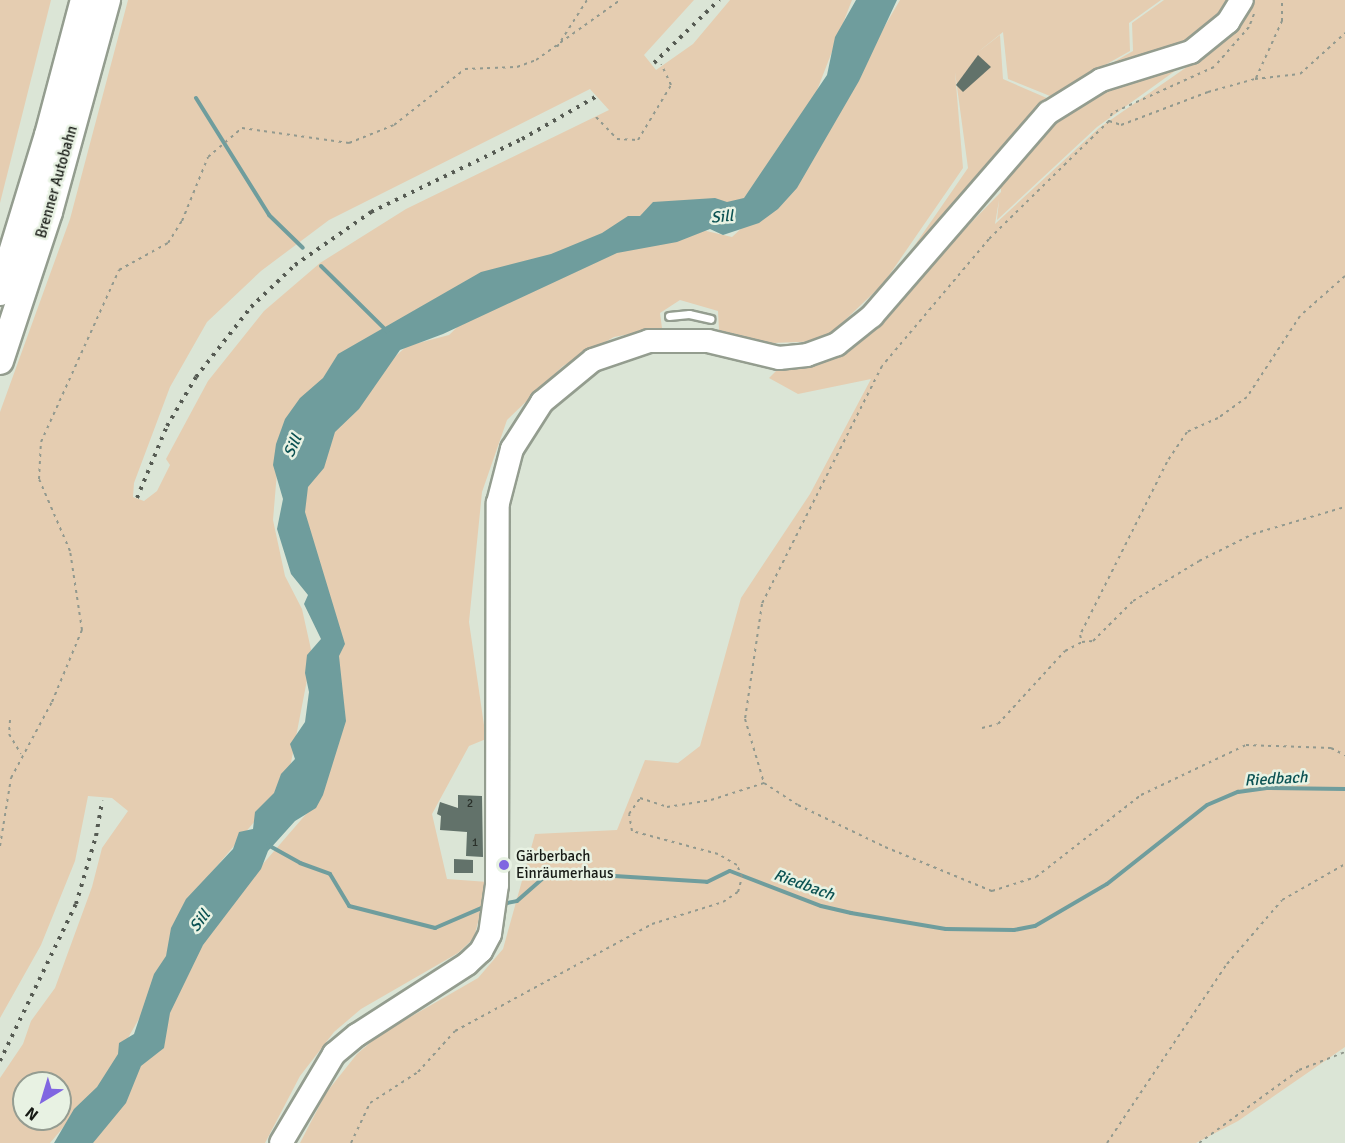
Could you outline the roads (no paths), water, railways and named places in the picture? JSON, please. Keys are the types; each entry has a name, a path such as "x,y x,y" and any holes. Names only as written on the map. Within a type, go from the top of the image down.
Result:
{"highway":[{"name":"Brenner Autobahn","path":"0,292 48,135 84,0"},
{"name":"Brenner Autobahn","path":"0,361 49,212 106,0"}],"main road":[{"path":"281,1143 334,1054 357,1035 467,964 487,943 493,921 497,885 497,538 500,492 507,462 534,412 575,372 611,352 678,328 708,341 779,358 807,355 837,344 872,316 1048,113 1101,80 1191,52 1228,22 1242,0"}],"lane":[{"path":"669,316 678,328 689,314 710,319"}],"water":[{"name":"Sill","path":"856,0 897,0 859,81 797,188 778,209 759,223 723,235 710,229 677,242 617,253 443,334 400,350 359,409 335,432 324,468 308,487 305,512 345,644 339,656 346,721 323,795 316,808 295,821 268,851 261,869 203,945 170,1013 164,1048 141,1066 126,1103 93,1143 54,1143 61,1131 72,1131 74,1109 97,1087 118,1054 119,1043 134,1034 154,974 166,956 171,928 186,899 233,849 239,832 253,829 255,812 274,793 281,774 295,759 290,744 305,722 309,692 305,673 307,655 321,639 304,604 308,595 291,574 277,529 283,499 273,465 276,444 285,419 300,398 323,378 338,354 481,272 551,254 602,233 628,216 640,216 653,202 715,198 727,202 744,198 827,75 835,37"}],"waterway":[{"path":"196,98 269,215 303,248"},
{"path":"321,266 387,331"},
{"name":"Riedbach","path":"502,904 517,901 550,872 707,882 730,871 821,906 851,913 946,929 1014,930 1035,926 1107,884 1207,805 1238,792 1267,788 1345,789"},
{"name":"Riedbach","path":"268,845 300,863 330,874 349,906 435,928 486,906"}],"railway":[{"path":"654,63 719,0"},
{"path":"137,498 167,426 196,377 251,307 295,265 371,212 522,139 597,96"},
{"path":"0,1061 76,904 96,836 102,801"}],"place":[{"name":"Gärberbach Einräumerhaus","path":"504,865"}]}
